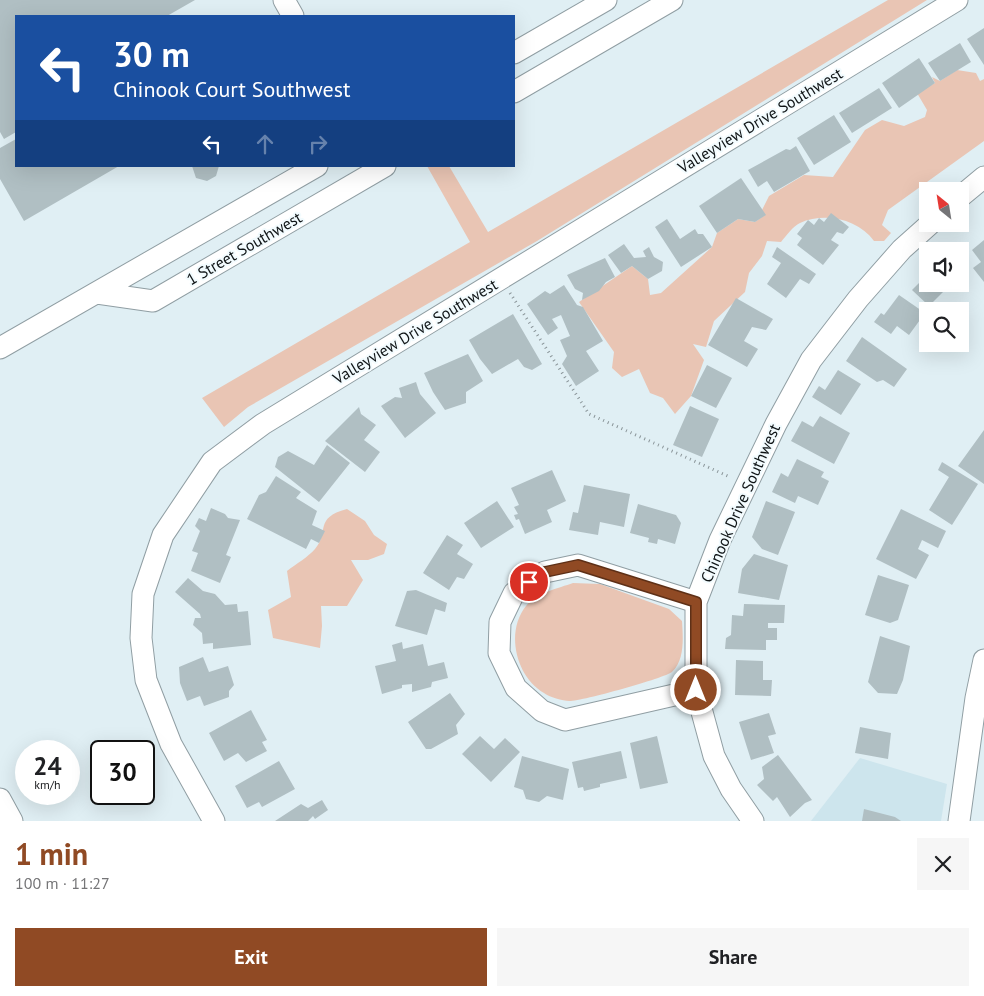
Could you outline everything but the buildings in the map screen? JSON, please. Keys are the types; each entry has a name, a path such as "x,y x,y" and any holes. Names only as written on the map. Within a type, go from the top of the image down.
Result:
{"street":[{"path":"284,0 292,15"},
{"path":"515,52 606,0"},
{"path":"515,91 672,0"},
{"name":"Valleyview Drive Southwest","path":"214,821 171,744 146,680 141,638 143,594 163,535 212,462 263,424 957,0"},
{"path":"0,348 315,167"},
{"name":"1 Street Southwest","path":"96,293 153,301 383,167"},
{"path":"969,190 984,177"},
{"name":"Chinook Drive Southwest","path":"753,821 731,789 714,756 696,690 696,602 720,540 776,424 811,360 858,299 902,249 921,232"},
{"path":"696,602 578,565 545,572 514,593 500,622 499,653 516,688 542,711 565,720 696,690"},
{"path":"959,821 976,698 984,660"},
{"path":"0,799 12,821"}],"path":[{"path":"501,279 589,414 747,484"}],"shaded area":[{"path":"888,0 927,0 537,241 248,407 224,427 202,398 470,242 428,167 450,167 488,232"},
{"path":"957,70 976,73 980,81 984,79 984,141 927,182 919,182 919,188 888,210 882,225 891,233 884,241 874,241 859,227 850,223 830,218 820,218 797,224 781,242 767,241 762,256 749,273 745,292 714,321 706,347 693,344 704,360 691,396 675,414 663,398 650,393 639,369 622,377 612,368 614,352 579,302 632,266 648,279 650,295 661,293 712,247 717,233 738,219 755,222 765,215 762,210 769,196 804,175 833,177 865,130 882,120 904,126 925,117 927,110 917,93 935,83 932,77 940,81"},
{"path":"347,509 365,521 374,535 387,544 384,554 368,560 351,560 363,580 347,606 321,606 320,648 273,638 268,610 291,597 287,571 315,549 322,537 326,521 336,513"},
{"path":"573,583 600,584 669,609 682,621 683,641 679,661 672,672 622,689 569,701 549,696 534,686 520,665 517,653 515,641 516,628 520,617 530,601"},
{"path":"860,758 947,784 941,821 811,821"}],"route":[{"path":"529,582 545,572 578,565 696,602 696,690"}]}
